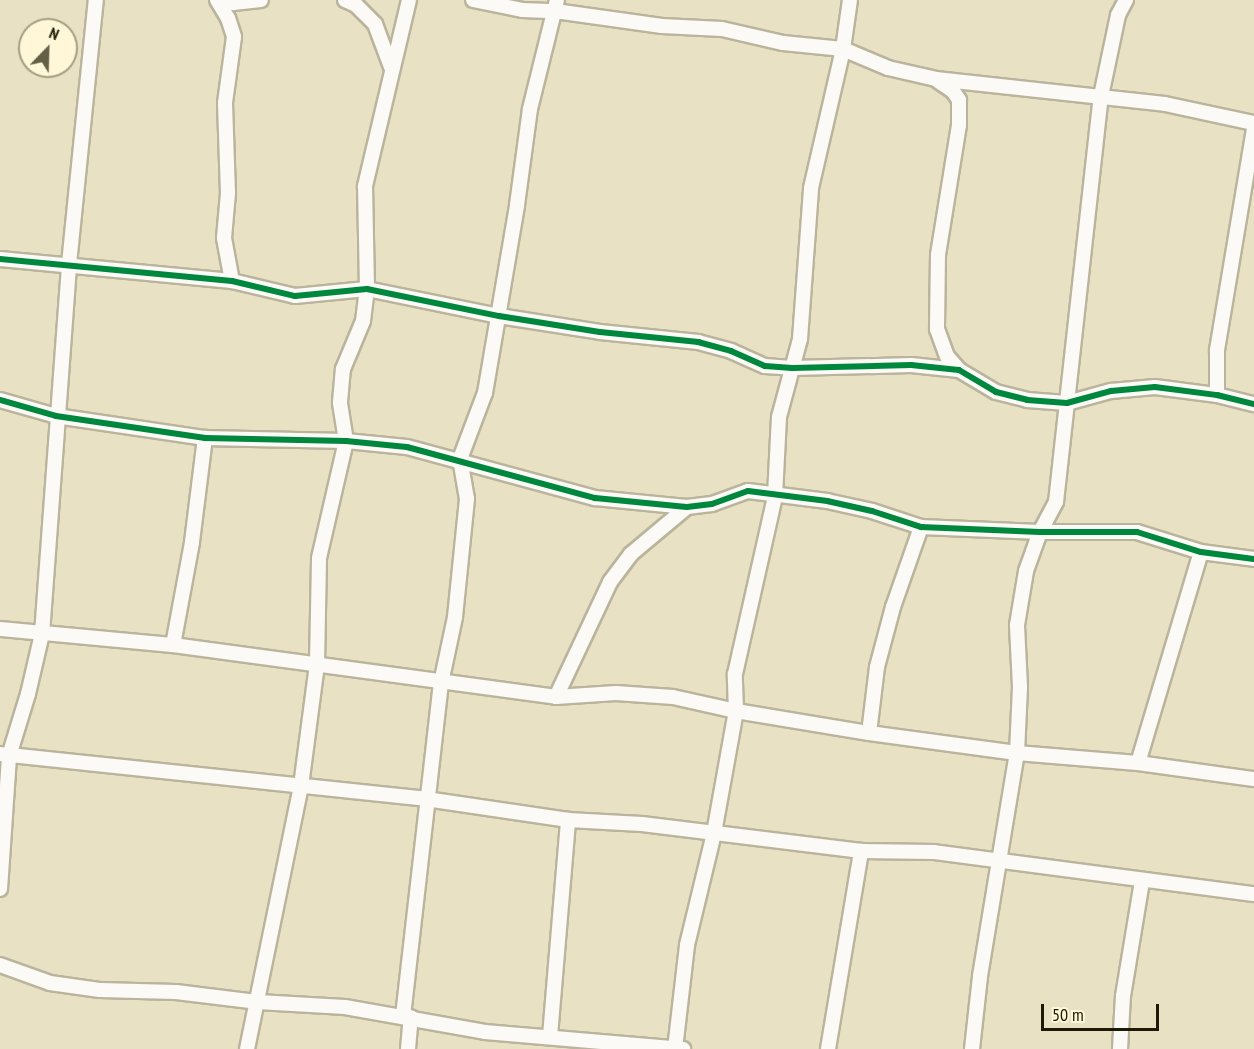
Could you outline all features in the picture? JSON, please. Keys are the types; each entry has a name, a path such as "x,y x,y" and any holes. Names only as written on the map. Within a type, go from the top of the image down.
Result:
{"street":[{"path":"0,889 5,755 28,693 42,634 56,416 96,0"},
{"path":"217,0 228,18 234,37 225,103 228,193 224,238 232,281"},
{"path":"226,0 233,3 261,0"},
{"path":"345,0 356,5 375,24 392,69"},
{"path":"247,1049 301,786 317,664 319,558 346,441 340,402 344,369 363,321 367,289 365,186 409,0"},
{"path":"473,0 522,10 556,6 662,26 722,29 783,43 843,49 888,68 936,79 1165,104 1254,123"},
{"path":"0,965 50,983 99,990 176,992 258,1002 345,1007 407,1016 450,1027 678,1049 687,945 714,833 736,711 735,674 776,496 779,417 800,339 811,188 843,49 850,0"},
{"path":"972,1049 980,976 1017,753 1020,687 1017,624 1026,571 1040,532 1056,502 1101,96 1118,15 1125,0"},
{"path":"408,1049 407,1016 426,799 441,683 455,617 467,499 460,459 485,393 530,109 556,6"},
{"path":"936,79 953,92 959,100 958,134 938,255 937,329 947,356 959,370 996,392 1027,400 1067,403 1111,391 1155,387 1217,395 1254,404"},
{"path":"1217,395 1217,350 1254,129"},
{"path":"0,258 232,281 295,296 367,289 499,316 600,332 698,342 730,351 765,366 792,368 911,365 959,370"},
{"path":"0,400 56,416 205,438 346,441 407,447 460,459 596,498 687,507 712,504 748,491 838,503 921,527 1040,532 1137,532 1201,552 1254,559"},
{"path":"173,645 192,542 205,438"},
{"path":"556,697 610,582 631,554 687,507"},
{"path":"869,733 877,668 892,607 921,527"},
{"path":"1138,763 1201,552"},
{"path":"0,629 173,645 556,697 616,693 673,697 736,711 869,733 1017,753 1138,763 1254,779"},
{"path":"5,755 426,799 568,820 642,824 861,851 934,852 1254,894"},
{"path":"550,1036 568,820"},
{"path":"828,1049 861,851"},
{"path":"1120,1049 1123,996 1142,881"}],"cycle path":[{"path":"0,259 232,281 295,296 367,289 499,316 600,332 698,342 731,351 765,366 792,368 911,365 959,370 996,392 1027,400 1067,403 1111,391 1155,387 1217,395 1254,404"},
{"path":"0,400 56,416 205,438 346,441 407,447 595,498 687,507 712,504 748,491 827,501 872,511 921,527 1040,532 1137,532 1201,552 1254,559"}]}
